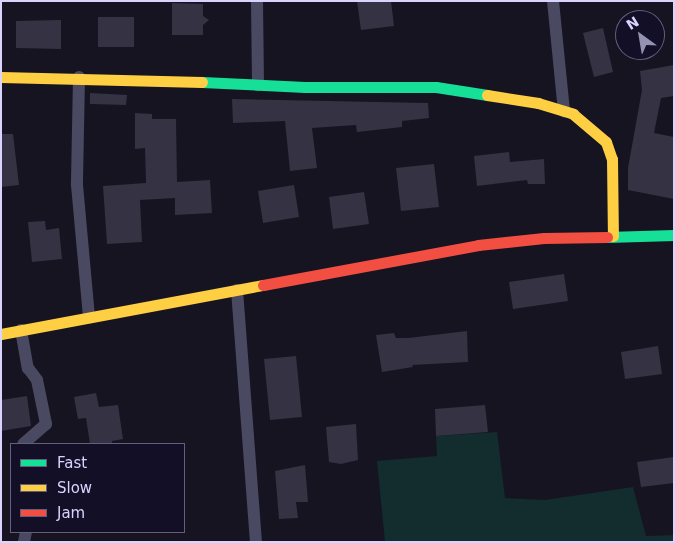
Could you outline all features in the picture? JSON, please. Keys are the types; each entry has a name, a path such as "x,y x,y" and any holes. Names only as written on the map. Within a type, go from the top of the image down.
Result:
{"street":[{"path":"1,77 79,77 258,86 450,88 505,96 564,111 593,128 610,151 613,236"},
{"path":"1,334 478,245 544,238 674,235"}],"lane":[{"path":"257,1 258,86"},
{"path":"553,1 564,111"},
{"path":"79,77 78,191 89,317"},
{"path":"237,290 256,542"},
{"path":"22,330 28,368 37,380 46,424 24,443"}],"green space":[{"path":"497,432 505,498 545,500 633,487 646,536 674,535 674,542 385,542 377,461 437,456 436,436"}],"building":[{"path":"357,1 391,1 394,26 361,30"},
{"path":"172,3 203,4 203,16 209,20 203,25 203,35 172,35"},
{"path":"98,17 134,17 134,47 98,47"},
{"path":"61,20 61,49 16,48 16,21"},
{"path":"603,28 613,72 594,77 583,33"},
{"path":"674,65 674,96 661,98 654,133 674,137 674,199 628,190 628,168 642,90 640,71"},
{"path":"90,93 127,95 126,105 90,104"},
{"path":"232,99 428,103 429,118 402,121 402,127 357,132 356,125 312,128 317,168 290,171 285,121 233,123"},
{"path":"135,113 152,114 152,119 176,119 177,182 210,180 212,213 175,215 175,198 140,200 142,242 107,244 103,186 146,183 145,148 135,149"},
{"path":"1,134 13,134 19,185 1,187"},
{"path":"509,152 510,162 544,159 545,184 528,184 527,180 477,186 474,156"},
{"path":"434,164 439,207 401,211 396,168"},
{"path":"294,185 299,217 263,223 258,191"},
{"path":"364,192 369,224 333,229 329,197"},
{"path":"45,221 46,230 59,228 62,259 32,262 28,222"},
{"path":"564,274 568,301 513,309 509,282"},
{"path":"467,331 468,362 412,365 413,367 382,372 376,335 394,333 396,338 408,338"},
{"path":"658,346 662,374 625,379 621,352"},
{"path":"296,356 302,417 270,420 264,359"},
{"path":"96,393 99,407 118,405 123,439 112,441 112,443 90,443 86,418 78,419 74,397"},
{"path":"27,396 31,426 1,431 1,400"},
{"path":"485,405 488,432 436,436 435,409"},
{"path":"356,424 358,460 341,464 329,462 326,427"},
{"path":"674,457 674,483 641,487 637,462"},
{"path":"305,465 308,502 296,502 298,518 279,519 275,471"}],"traffic: fast":[{"path":"202,82 305,87 436,87 487,95"},
{"path":"607,237 674,235"}],"traffic: slow":[{"path":"1,77 202,82"},
{"path":"487,95 538,103 573,114 606,142 612,159 613,236"},
{"path":"1,334 263,285"}],"traffic: jam":[{"path":"263,285 478,245 544,238 607,237"}]}
